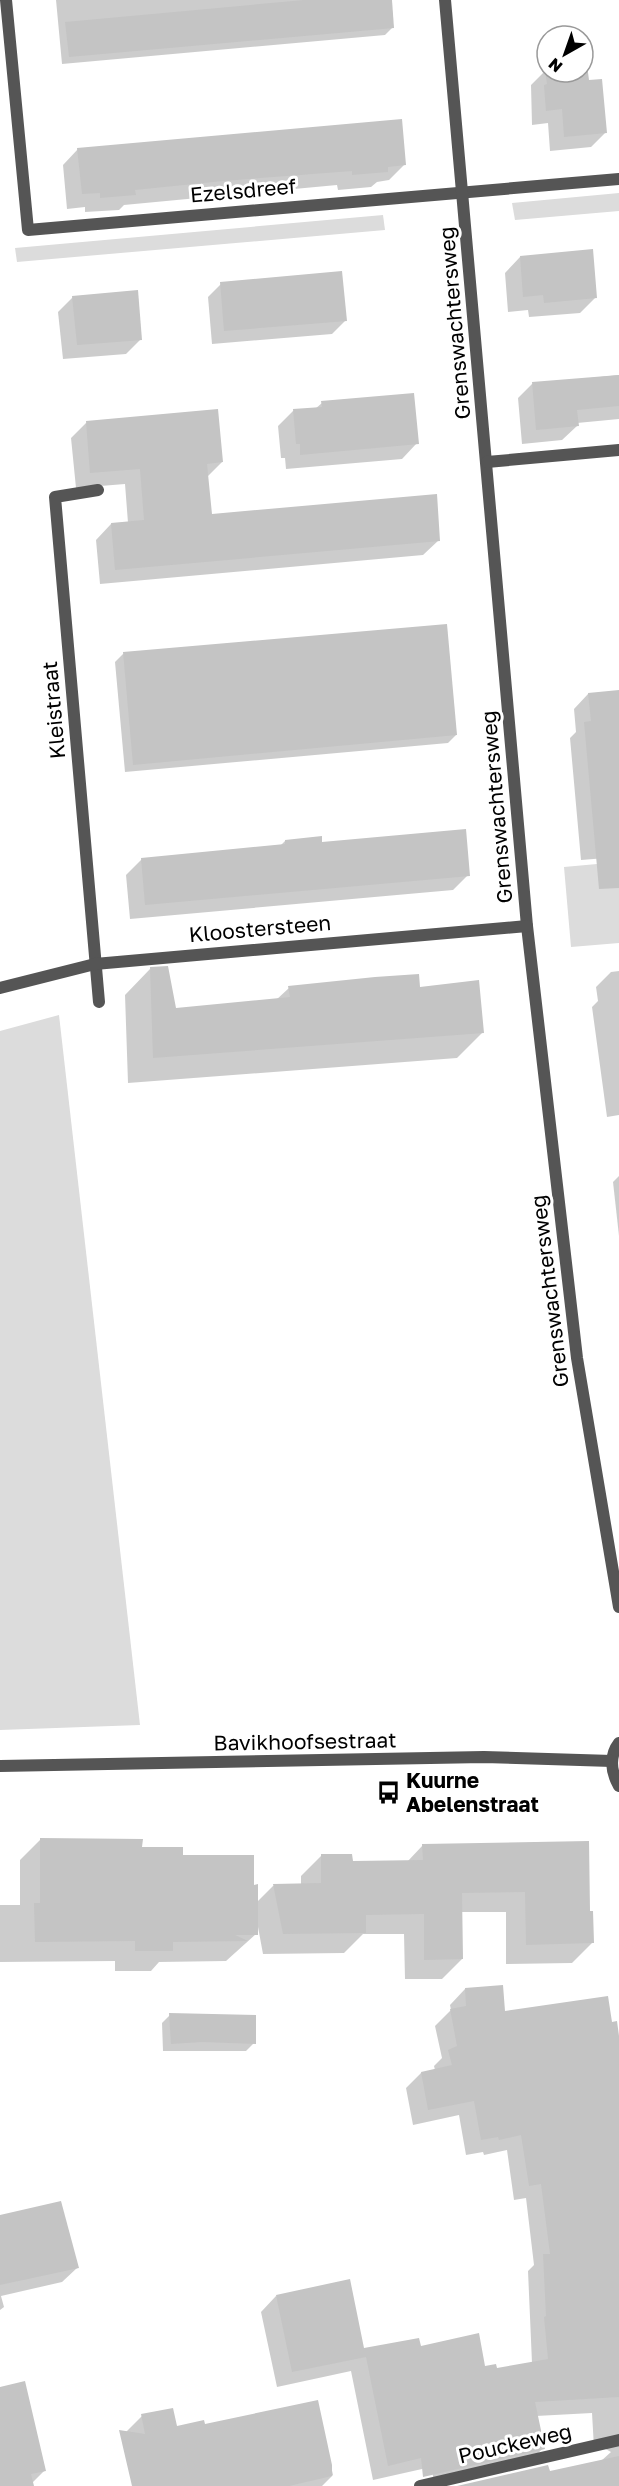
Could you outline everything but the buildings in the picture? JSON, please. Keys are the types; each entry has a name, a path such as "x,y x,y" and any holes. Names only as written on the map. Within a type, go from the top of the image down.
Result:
{"street":[{"name":"Ezelsdreef","path":"6,0 28,230 619,179"},
{"name":"Grenswachtersweg","path":"445,0 527,926 577,1358 619,1607"},
{"path":"487,462 619,450"},
{"name":"Kleistraat","path":"95,963 55,497 98,490"},
{"name":"Kloostersteen","path":"0,988 95,963 527,926"},
{"path":"95,963 99,1002"},
{"path":"619,1743 612,1761 613,1776 619,1786"},
{"name":"Bavikhoofsestraat","path":"0,1766 152,1765 484,1756 612,1761"},
{"name":"Pouckeweg","path":"420,2486 619,2440"}],"shaded area":[{"path":"619,193 619,211 515,220 512,203"},
{"path":"383,215 385,230 17,262 15,248"},
{"path":"619,862 619,943 571,947 564,867"},
{"path":"59,1015 140,1725 0,1730 0,1031"}],"place":[{"name":"Kuurne Abelenstraat","path":"388,1793"}]}
